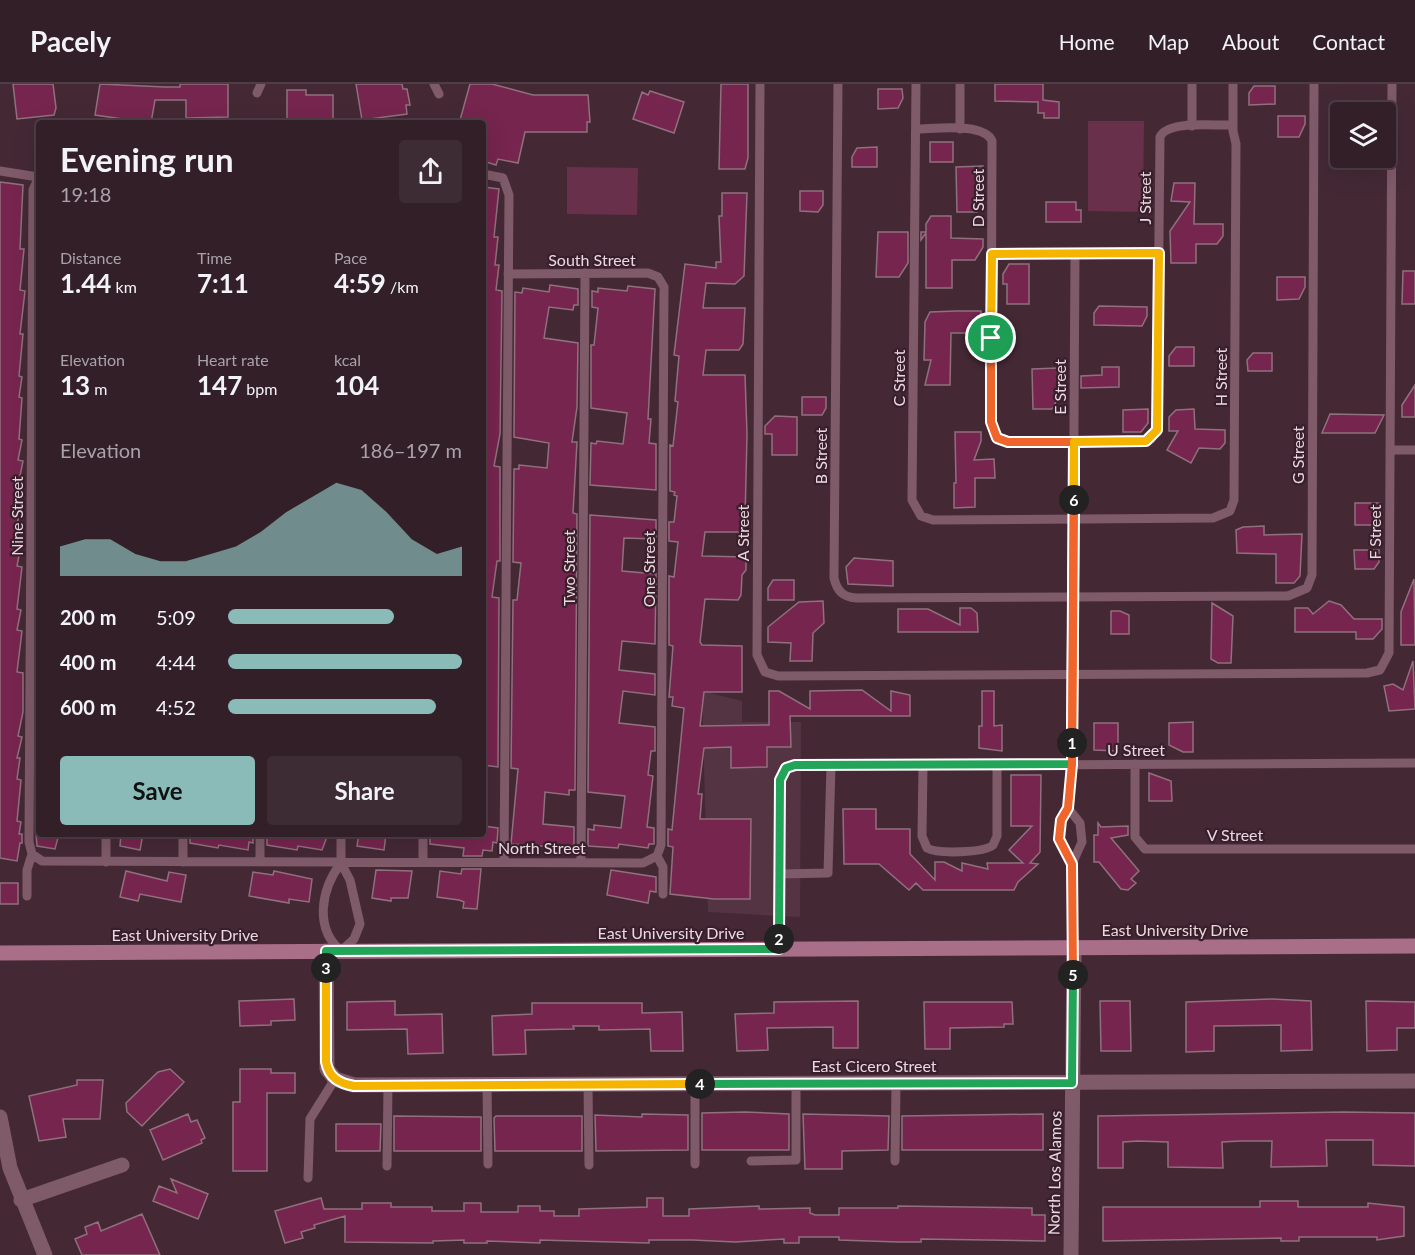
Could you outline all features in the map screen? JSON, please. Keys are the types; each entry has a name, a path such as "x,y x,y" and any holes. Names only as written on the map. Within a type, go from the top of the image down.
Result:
{"main road":[{"name":"East University Drive","path":"0,953 1415,946"}],"street":[{"name":"North Los Alamos","path":"1071,1255 1074,948"},
{"path":"333,951 326,1062 327,1069 335,1079"},
{"name":"East Cicero Street","path":"335,1079 354,1086 1415,1081"},
{"path":"1,1126 10,1168 45,1255"},
{"path":"21,1200 122,1165"}],"lane":[{"path":"434,84 439,94"},
{"name":"A Street","path":"760,84 757,655 760,668 778,676 1072,675"},
{"name":"B Street","path":"838,84 836,584 844,595 856,598 1073,597"},
{"name":"C Street","path":"916,84 914,506 921,516 933,520 1074,519"},
{"path":"960,84 960,129"},
{"path":"1192,84 1192,126"},
{"name":"H Street","path":"1074,519 1213,519 1225,515 1233,505 1236,144 1233,125 1233,84"},
{"name":"G Street","path":"1073,597 1288,596 1302,592 1310,582 1314,84"},
{"name":"F Street","path":"1072,675 1367,673 1380,670 1389,653 1392,84"},
{"name":"J Street","path":"1074,442 1146,441 1157,430 1160,137 1169,127 1233,125"},
{"name":"D Street","path":"916,129 981,130 992,141 991,422 994,433 997,438 1008,442 1074,442"},
{"path":"0,171 36,177"},
{"path":"486,175 503,178 507,182 509,195 504,862"},
{"name":"Nine Street","path":"32,854 29,842 33,190 36,184"},
{"path":"992,254 1159,253"},
{"name":"E Street","path":"1072,864 1059,839 1061,820 1068,808 1072,764 1075,254"},
{"name":"Two Street","path":"581,862 585,273"},
{"name":"South Street","path":"508,274 654,274 662,281 665,292"},
{"name":"One Street","path":"657,856 661,845 665,292"},
{"path":"1390,450 1415,450"},
{"name":"U Street","path":"779,949 780,780 783,771 795,765 1415,763"},
{"name":"V Street","path":"1135,764 1135,837 1145,849 1415,849"},
{"path":"779,874 828,873 831,765"},
{"path":"923,765 923,840 931,850 947,851 986,850 996,841 997,765"},
{"name":"E Street","path":"1068,808 1080,823 1082,842 1072,864 1074,948"},
{"path":"106,837 106,862"},
{"path":"183,837 183,861"},
{"path":"260,837 260,862"},
{"path":"341,837 341,863 350,880 360,924 354,939 333,951 322,917 331,880 341,863"},
{"path":"423,837 423,862"},
{"path":"27,896 27,870 32,854"},
{"name":"North Street","path":"32,854 48,862 341,863 643,863 657,856"},
{"path":"657,856 663,867 663,894"},
{"path":"308,1178 310,1119 335,1079"},
{"path":"895,1161 896,1083"},
{"path":"695,1084 695,1164"},
{"path":"751,1161 796,1160 796,1084"},
{"path":"387,1166 388,1085"},
{"path":"487,1085 488,1164"},
{"path":"588,1085 589,1165"}],"shaded area":[{"path":"1088,121 1144,121 1143,212 1088,211"},
{"path":"567,167 638,168 637,215 567,214"},
{"path":"702,691 742,701 742,722 801,722 800,917 708,912"}],"building":[{"path":"13,84 53,84 56,108 54,115 17,119"},
{"path":"100,84 180,87 180,84 228,84 228,117 186,118 186,100 155,100 152,120 130,120 95,115"},
{"path":"356,84 402,84 403,89 407,89 410,105 406,105 407,114 362,120"},
{"path":"470,84 492,84 533,95 588,95 590,122 587,122 587,132 525,132 518,163 498,159 496,165 486,162 486,120 460,120"},
{"path":"721,84 748,84 748,158 745,169 719,169"},
{"path":"995,84 1043,84 1043,100 1059,102 1059,118 1044,118 1044,113 1038,113 1038,102 995,101"},
{"path":"1254,86 1275,86 1275,104 1249,105 1249,93"},
{"path":"878,89 902,89 903,98 898,108 878,109"},
{"path":"287,90 306,90 306,95 333,95 333,120 287,120"},
{"path":"650,91 684,102 674,133 633,119 642,92 648,95"},
{"path":"1278,116 1305,116 1305,124 1299,137 1278,137"},
{"path":"930,142 953,142 953,162 930,162"},
{"path":"877,147 877,167 852,167 852,157 857,148"},
{"path":"983,166 981,199 977,212 957,212 956,167"},
{"path":"0,182 23,185 20,249 24,249 20,290 25,291 20,334 23,334 19,376 22,377 19,397 22,398 19,439 22,440 18,460 23,461 18,502 22,503 17,524 22,525 17,566 22,567 17,609 21,610 17,630 22,631 17,672 23,673 23,712 18,736 22,737 17,758 20,758 17,779 21,780 17,821 21,822 19,834 22,834 22,843 20,843 17,861 0,858"},
{"path":"1174,183 1195,183 1194,224 1223,224 1223,236 1217,244 1196,244 1196,263 1171,263 1170,231 1190,202 1171,201"},
{"path":"486,187 499,189 494,237 498,237 495,265 499,265 496,290 502,291 500,434 494,466 500,467 500,561 497,561 492,597 499,598 498,767 486,765"},
{"path":"800,191 823,191 823,205 818,212 800,211"},
{"path":"722,193 747,193 744,276 735,284 706,283 703,308 745,308 743,344 739,350 706,350 703,375 745,375 747,434 745,520 742,532 705,532 702,556 746,557 746,570 742,575 741,595 738,600 705,599 700,642 702,645 742,646 742,692 704,692 700,726 769,725 769,691 779,691 810,709 810,691 862,690 891,711 891,691 910,695 910,716 790,716 791,747 767,747 767,767 731,768 731,747 704,748 698,794 702,794 700,819 751,819 750,899 714,899 670,894 673,847 668,846 668,829 672,830 684,708 672,706 673,697 669,697 673,646 669,645 669,576 674,577 678,542 669,541 669,522 674,522 677,496 674,495 675,492 670,491 670,445 673,446 678,402 675,401 679,356 674,355 685,264 716,268 716,262 721,262 719,216 722,216"},
{"path":"1046,202 1076,202 1076,210 1081,210 1081,222 1046,222"},
{"path":"931,216 951,216 951,238 983,239 983,247 975,260 952,260 952,288 926,288 926,233 921,240 921,232 926,232 926,224"},
{"path":"878,232 908,232 908,263 899,277 876,277"},
{"path":"1009,264 1029,264 1029,304 1007,304 1007,284 1003,284 1003,274"},
{"path":"1403,271 1415,271 1415,304 1402,304"},
{"path":"1277,277 1305,277 1305,287 1299,299 1277,300"},
{"path":"550,285 578,289 578,305 574,305 573,310 549,307 544,338 578,343 577,407 572,442 577,442 573,513 577,514 575,790 569,790 569,795 545,792 543,824 574,827 574,844 571,848 511,844 518,769 511,768 513,600 517,600 521,563 513,562 514,469 519,469 519,465 547,468 549,443 514,437 515,292 522,293 523,288 549,292"},
{"path":"628,286 655,289 648,419 651,419 649,443 656,444 656,490 590,485 591,443 596,444 597,441 623,444 627,413 591,408 591,345 594,345 598,308 592,307 592,291 598,292 598,288 627,291"},
{"path":"1099,306 1147,307 1147,316 1142,326 1094,325 1094,313"},
{"path":"981,311 981,326 977,333 951,333 950,385 925,385 931,360 924,360 925,322 930,312"},
{"path":"1176,347 1194,347 1194,366 1169,366 1169,356"},
{"path":"1253,353 1272,353 1272,371 1248,371 1247,360"},
{"path":"1102,367 1119,367 1119,387 1081,388 1081,376 1102,375"},
{"path":"1058,368 1058,398 1052,409 1033,409 1032,369"},
{"path":"1415,385 1415,417 1402,417 1402,405"},
{"path":"802,397 826,397 826,408 822,415 802,415"},
{"path":"1148,409 1148,423 1141,432 1123,432 1123,410"},
{"path":"1194,409 1195,429 1225,430 1225,443 1220,449 1199,448 1191,463 1167,450 1178,431 1169,431 1169,417 1176,410"},
{"path":"1330,414 1384,415 1375,433 1322,433"},
{"path":"775,416 797,417 797,455 772,455 772,434 765,434 765,426"},
{"path":"955,432 981,432 981,441 974,460 994,459 995,478 975,478 975,507 954,508"},
{"path":"1355,503 1380,503 1380,515 1375,525 1355,525"},
{"path":"590,515 656,520 656,539 624,538 622,571 656,574 655,644 622,641 619,670 655,674 655,695 623,691 619,723 655,727 655,751 651,751 648,775 653,776 647,827 654,828 654,844 649,844 648,848 619,844 618,848 588,846 588,829 594,830 594,825 621,828 625,796 588,792"},
{"path":"1264,526 1264,535 1302,534 1300,576 1294,583 1276,583 1276,554 1237,553 1236,530 1243,527"},
{"path":"1354,550 1379,550 1379,562 1374,569 1355,569"},
{"path":"854,558 893,561 893,586 848,584 846,567"},
{"path":"1414,579 1415,645 1401,645 1401,612"},
{"path":"773,580 794,580 794,600 768,600 768,588"},
{"path":"823,601 824,623 813,633 812,661 790,661 791,643 768,642 768,627 799,602"},
{"path":"1329,601 1341,605 1354,619 1382,619 1382,629 1373,639 1356,639 1356,632 1295,632 1295,608 1308,608 1313,614"},
{"path":"1212,603 1233,616 1231,663 1218,663 1211,659"},
{"path":"960,608 971,608 977,613 978,632 898,632 898,609 928,609 960,625"},
{"path":"1111,611 1120,611 1129,615 1129,634 1111,634"},
{"path":"1413,661 1415,709 1389,711 1384,686 1393,684 1403,690"},
{"path":"982,691 994,691 994,726 1002,725 1002,751 979,748 979,726 982,726"},
{"path":"1193,722 1193,752 1183,752 1169,745 1169,723"},
{"path":"1094,723 1118,723 1118,751 1094,750"},
{"path":"1149,773 1171,781 1172,801 1149,801"},
{"path":"1011,775 1041,775 1040,852 1030,863 1038,864 1018,882 1014,890 923,890 916,883 909,890 879,864 844,864 843,809 876,809 876,829 910,829 910,854 935,880 935,862 944,862 962,871 962,863 988,869 987,863 1023,863 1009,850 1032,826 1011,826"},
{"path":"1098,823 1101,827 1128,826 1128,835 1111,838 1139,871 1131,879 1136,883 1128,890 1121,889 1099,862 1094,862 1094,835 1098,835"},
{"path":"486,826 498,828 497,843 493,842 492,851 483,850 482,856 463,856 464,848 430,844 430,837 486,837"},
{"path":"36,837 58,837 55,849 37,846"},
{"path":"121,837 142,837 140,850 120,846"},
{"path":"190,837 253,837 253,843 249,842 248,850 190,843"},
{"path":"267,837 327,837 322,850 298,846 297,850 267,845"},
{"path":"358,837 386,837 384,850 357,846"},
{"path":"462,869 481,869 477,909 463,908 464,902 459,900 437,897 440,871 461,874"},
{"path":"376,870 412,871 408,898 391,898 391,901 372,898"},
{"path":"611,870 656,877 656,892 650,891 648,903 607,895"},
{"path":"126,871 167,881 169,872 186,875 181,902 140,894 138,901 120,897"},
{"path":"274,871 312,879 309,902 289,899 289,903 249,896 253,872 273,875"},
{"path":"0,883 18,883 18,904 0,904"},
{"path":"294,999 295,1020 271,1021 271,1025 240,1026 239,1001"},
{"path":"1272,999 1311,1001 1312,1050 1281,1051 1281,1025 1214,1026 1214,1051 1186,1052 1186,1002"},
{"path":"395,1001 395,1015 442,1014 443,1053 408,1054 407,1029 347,1030 347,1002"},
{"path":"858,1001 858,1048 833,1048 833,1027 767,1028 768,1050 737,1051 735,1014 774,1013 774,1002"},
{"path":"1100,1001 1130,1001 1131,1051 1101,1051"},
{"path":"1366,1001 1415,1002 1415,1028 1397,1028 1397,1050 1367,1051"},
{"path":"924,1002 1012,1002 1013,1024 1004,1024 1004,1027 950,1028 950,1049 925,1049"},
{"path":"532,1003 642,1003 642,1013 682,1012 683,1051 651,1051 650,1029 599,1030 599,1026 573,1026 574,1029 525,1030 526,1054 493,1055 492,1016 532,1014"},
{"path":"170,1069 184,1082 142,1126 127,1112 126,1103 158,1072"},
{"path":"240,1069 271,1069 271,1073 295,1073 295,1093 267,1093 267,1171 233,1171 233,1102 240,1102"},
{"path":"77,1080 103,1080 100,1119 63,1119 66,1137 39,1141 29,1096 77,1085"},
{"path":"702,1113 789,1114 789,1150 702,1150"},
{"path":"1415,1113 1415,1166 1373,1165 1373,1140 1326,1140 1327,1166 1271,1167 1272,1141 1240,1141 1222,1142 1223,1168 1168,1167 1168,1142 1138,1141 1123,1142 1123,1168 1098,1168 1098,1116"},
{"path":"188,1114 191,1122 197,1120 205,1138 201,1140 202,1143 163,1160 150,1130"},
{"path":"642,1114 688,1115 688,1150 596,1151 595,1115 642,1117"},
{"path":"803,1114 889,1116 888,1150 842,1151 842,1169 805,1169"},
{"path":"1043,1114 1043,1150 902,1150 902,1116"},
{"path":"394,1116 481,1117 481,1151 394,1151"},
{"path":"496,1116 582,1116 582,1151 495,1151 494,1118"},
{"path":"336,1124 381,1124 380,1151 336,1151"},
{"path":"171,1179 208,1194 198,1219 153,1201 159,1186 177,1193"},
{"path":"321,1198 324,1209 362,1209 362,1203 391,1203 391,1207 432,1207 432,1211 464,1211 464,1203 481,1203 481,1212 518,1212 518,1206 540,1206 540,1211 554,1211 554,1216 579,1216 579,1209 647,1207 647,1198 663,1198 663,1216 689,1216 689,1209 759,1206 759,1209 810,1208 810,1213 815,1215 839,1215 839,1208 898,1208 898,1206 1032,1208 1032,1215 1045,1215 1045,1241 921,1239 921,1242 898,1242 839,1240 839,1237 799,1237 799,1243 784,1243 784,1239 735,1242 649,1240 649,1243 540,1240 540,1243 487,1241 487,1243 464,1243 464,1240 433,1241 433,1243 345,1242 345,1216 314,1225 315,1228 301,1232 303,1238 285,1243 275,1211"},
{"path":"1260,1201 1298,1201 1298,1207 1368,1207 1368,1203 1404,1207 1404,1236 1377,1240 1377,1237 1299,1237 1299,1241 1281,1241 1281,1238 1103,1241 1103,1207 1260,1207"},
{"path":"142,1214 160,1255 82,1255 75,1239 87,1234 85,1227 98,1222 101,1231"}],"route":[{"path":"991,338 991,422 997,438 1008,442 1074,442 1072,764 795,765 786,768 780,780 779,949 326,951 326,1062 330,1075 341,1083 354,1086 1072,1083 1074,948 1072,864 1059,839 1061,820 1068,808 1069,776 1072,764 1074,519 1074,442 1146,441 1155,435 1157,430 1159,253 992,254 991,338"}]}
